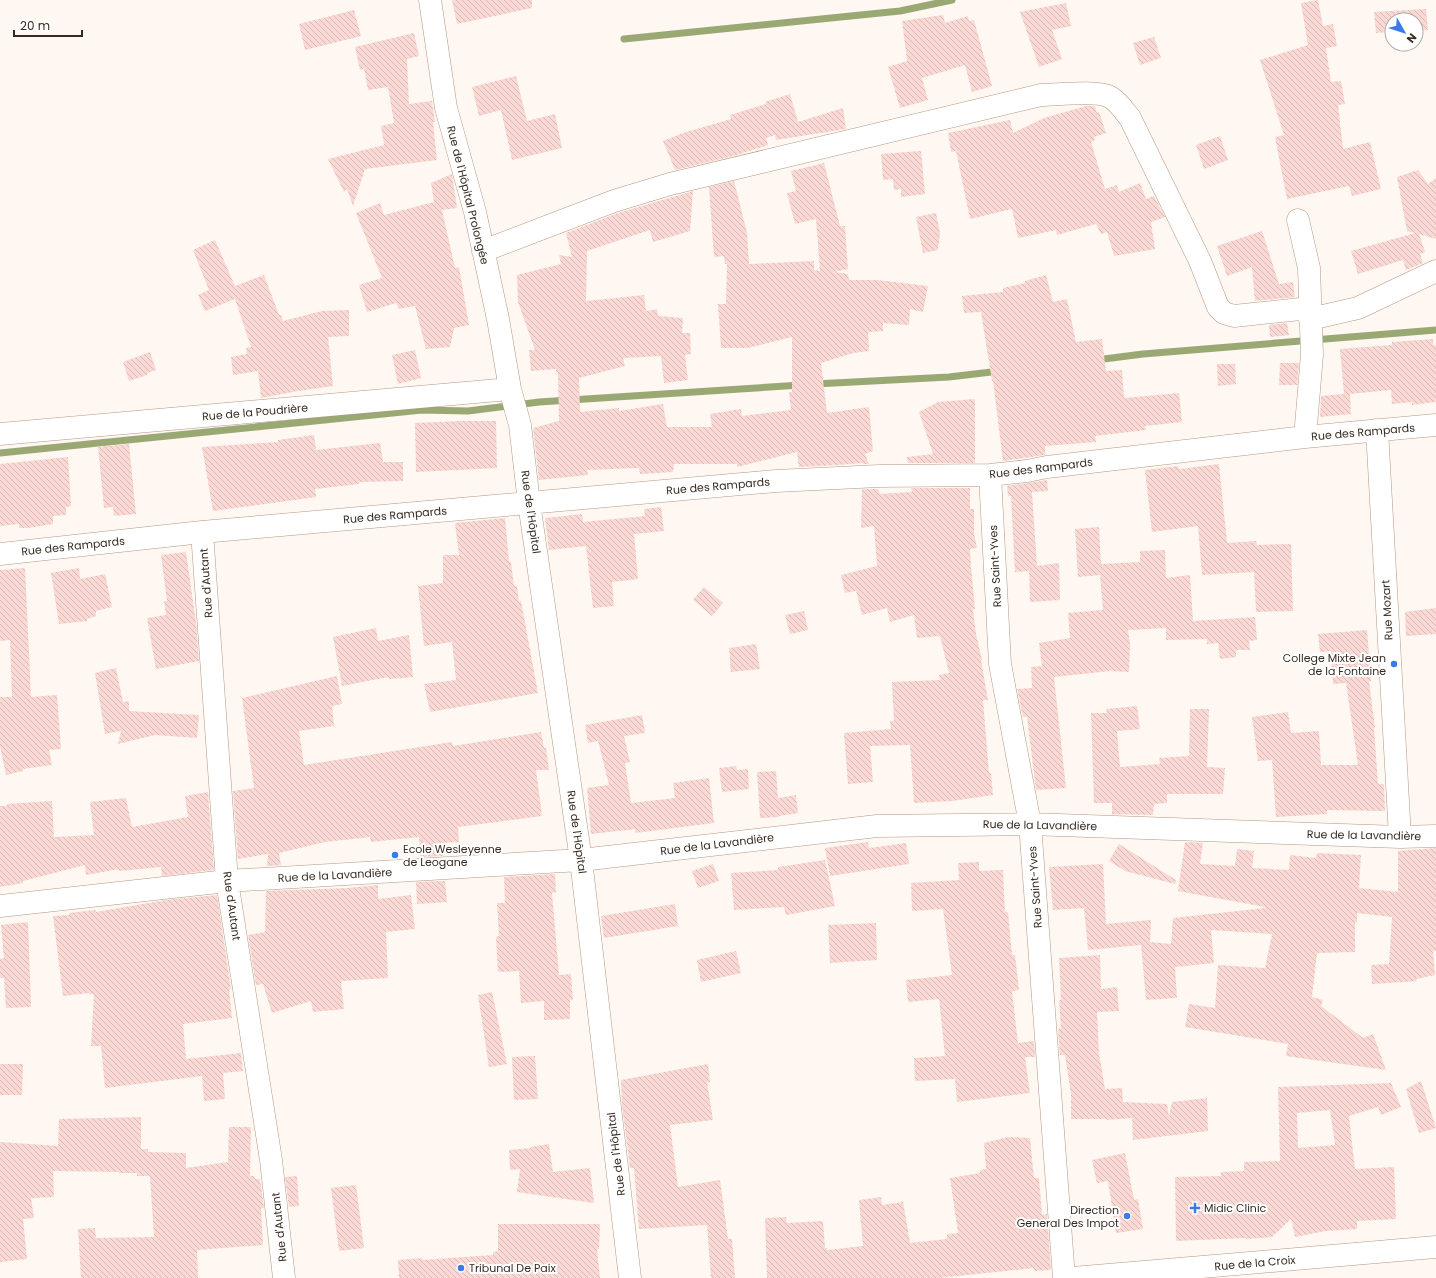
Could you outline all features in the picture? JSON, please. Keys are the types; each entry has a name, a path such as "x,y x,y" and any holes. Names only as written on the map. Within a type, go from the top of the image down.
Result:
{"street":[{"name":"Rue de l'Hôpital Prolongée","path":"430,0 446,108 475,212 498,319 510,389"},
{"path":"483,250 614,201 670,184 1041,95 1100,94 1110,97 1120,105 1130,118 1200,261 1218,307 1224,313 1234,316 1310,314 1358,308 1436,271"},
{"path":"1298,220 1309,268 1312,355 1305,437"},
{"name":"Rue de l'Hôpital","path":"510,389 520,425 529,503 581,860 630,1278"},
{"name":"Rue de la Poudrière","path":"0,434 510,389"},
{"name":"Rue des Rampards","path":"0,554 202,532 776,481 879,476 990,474 1027,471 1047,467 1305,437 1436,425"},
{"name":"Rue Mozart","path":"1376,430 1400,837"},
{"name":"Rue Saint-Yves","path":"990,474 1000,664 1030,824 1064,1278"},
{"name":"Rue d'Autant","path":"202,532 227,881 271,1160 284,1278"},
{"name":"Rue de la Lavandière","path":"0,906 227,881 581,860 877,826 1030,824 1400,837 1436,836"},
{"name":"Rue de la Croix","path":"1074,1278 1436,1247"}],"building":[{"path":"452,0 532,0 532,8 457,24"},
{"path":"1318,0 1323,26 1333,24 1337,46 1326,48 1331,82 1341,81 1345,104 1338,105 1343,149 1370,142 1381,189 1352,196 1349,186 1287,199 1275,137 1284,135 1260,60 1308,45 1301,3"},
{"path":"1066,3 1071,26 1052,30 1062,59 1039,67 1020,12"},
{"path":"1426,9 1428,30 1424,30 1424,12 1384,12 1384,32 1376,33 1374,12"},
{"path":"354,10 361,36 305,50 299,24"},
{"path":"943,15 945,23 968,16 969,21 974,20 992,86 972,92 965,65 922,78 928,100 900,108 888,67 907,61 902,21"},
{"path":"414,33 419,56 407,59 409,104 432,101 435,122 433,122 437,160 365,169 353,206 347,189 344,192 328,159 384,145 381,126 394,123 388,87 368,90 364,69 360,70 355,47"},
{"path":"1154,37 1161,58 1140,65 1133,43"},
{"path":"516,76 527,121 555,114 562,148 512,160 501,110 479,116 472,87"},
{"path":"790,94 798,122 843,108 846,129 776,140 775,135 766,138 768,145 737,155 675,170 663,141 683,133 731,119 730,115 766,104 765,102"},
{"path":"1086,106 1095,106 1097,113 1099,112 1106,133 1094,137 1095,140 1091,142 1105,189 1117,185 1119,192 1140,183 1146,199 1154,196 1165,217 1151,222 1155,249 1114,256 1107,232 1101,234 1096,224 1057,235 1056,230 1018,238 1012,209 970,219 956,151 951,152 948,133 1010,120 1013,133 1044,118"},
{"path":"1220,136 1228,160 1204,169 1196,145"},
{"path":"921,151 925,194 901,197 901,189 894,190 893,179 883,180 881,154"},
{"path":"824,163 840,226 845,226 848,269 834,272 848,274 849,280 877,280 928,286 923,312 910,309 909,325 883,323 883,331 868,332 869,351 853,353 821,363 827,413 869,407 873,451 865,454 869,464 863,463 799,467 797,452 737,467 737,464 674,464 673,472 640,474 639,468 587,470 588,475 539,480 533,428 559,421 558,372 556,372 556,369 531,371 529,350 535,350 518,302 517,275 561,264 559,255 572,257 566,233 618,213 693,191 690,231 653,242 650,230 587,251 586,301 644,295 646,311 657,309 658,316 683,318 682,333 690,333 691,354 685,355 688,380 664,383 661,356 623,358 625,366 579,378 580,412 619,408 619,411 663,404 667,427 712,427 710,414 741,409 742,416 791,410 789,392 792,392 792,337 748,348 721,348 718,304 726,304 727,264 725,264 724,256 714,257 709,187 734,181 747,233 749,264 814,261 814,270 820,271 816,219 795,224 787,193 796,191 791,171"},
{"path":"1418,170 1428,184 1436,178 1436,239 1419,234 1425,252 1420,254 1423,263 1406,270 1403,260 1358,274 1351,251 1415,233 1407,231 1397,177"},
{"path":"452,174 457,208 442,210 455,268 459,267 469,325 454,328 450,347 426,349 415,306 399,309 396,303 367,312 359,285 382,278 356,213 380,203 384,215 434,202 431,183"},
{"path":"936,213 940,233 938,250 923,253 916,217"},
{"path":"1262,231 1279,284 1293,282 1295,297 1255,301 1252,267 1227,276 1217,246"},
{"path":"215,240 235,286 264,275 279,315 281,315 283,321 322,311 349,310 349,336 328,337 333,386 261,398 258,371 233,375 231,357 247,354 246,348 251,347 235,299 205,311 198,295 209,290 193,250"},
{"path":"1046,275 1053,302 1067,299 1076,342 1102,339 1106,371 1122,370 1124,398 1179,393 1182,422 1145,426 1146,430 1095,436 1096,442 1045,446 1045,455 1003,461 993,381 981,312 964,313 962,296 1003,292 1003,288 1025,283 1025,281"},
{"path":"1287,323 1289,335 1270,337 1269,325"},
{"path":"1433,339 1433,345 1436,345 1436,402 1412,405 1412,402 1392,404 1391,390 1350,394 1351,414 1320,417 1321,396 1344,394 1340,349 1392,345 1392,342"},
{"path":"415,350 421,378 398,384 392,355"},
{"path":"150,352 156,370 147,373 147,375 129,381 123,362"},
{"path":"1280,363 1299,363 1297,385 1279,385"},
{"path":"1217,364 1235,364 1236,384 1218,386"},
{"path":"975,399 975,463 908,463 907,457 933,454 919,412 938,402"},
{"path":"496,421 497,468 416,472 415,423"},
{"path":"314,435 316,450 380,443 383,462 403,462 403,481 359,482 359,484 315,489 316,497 213,511 202,447 278,442 278,440"},
{"path":"129,444 136,514 114,516 113,507 104,508 98,447"},
{"path":"68,457 71,506 66,507 66,515 53,516 53,524 28,528 19,528 19,524 0,526 0,464"},
{"path":"1219,464 1227,543 1256,541 1257,545 1291,544 1293,611 1256,612 1254,572 1202,575 1198,526 1152,532 1145,470 1178,466 1179,469"},
{"path":"1047,480 1048,491 1032,492 1037,566 1059,563 1060,600 1030,602 1029,571 1015,572 1011,496 1008,496 1007,486"},
{"path":"911,488 970,488 970,509 974,509 974,534 977,548 970,549 975,609 973,609 988,700 983,700 989,773 991,773 993,795 952,801 914,803 910,745 870,746 873,782 848,784 844,733 891,729 890,721 894,721 892,682 940,680 939,675 949,673 940,636 917,638 914,615 890,622 887,608 862,615 856,591 845,593 841,575 877,566 874,526 861,528 862,489 878,489 880,494 912,492"},
{"path":"661,507 664,531 634,534 638,579 612,582 614,606 593,608 586,546 549,550 545,518 582,514 583,522 645,516 644,509"},
{"path":"505,518 509,562 511,562 514,586 517,586 519,602 521,601 538,693 430,712 424,684 456,680 452,642 424,646 418,586 443,583 443,555 459,555 455,523"},
{"path":"1099,527 1101,564 1140,562 1140,551 1165,550 1166,578 1190,575 1193,621 1255,617 1257,640 1249,641 1250,650 1236,650 1236,657 1220,659 1218,643 1207,644 1207,639 1166,640 1166,628 1128,630 1130,644 1129,672 1110,671 1054,677 1066,788 1036,790 1027,717 1023,717 1017,689 1032,688 1031,667 1042,666 1039,643 1070,638 1068,613 1103,610 1100,575 1078,577 1075,529"},
{"path":"186,552 196,623 199,661 156,669 147,618 166,615 164,601 167,601 161,555"},
{"path":"25,568 31,697 57,695 61,749 49,750 52,765 23,769 23,771 6,775 0,746 0,697 12,697 10,640 0,641 0,570"},
{"path":"79,568 80,579 105,574 112,607 96,611 96,616 87,619 87,621 59,624 51,573"},
{"path":"704,587 723,603 712,616 693,600"},
{"path":"1436,608 1436,634 1406,636 1405,612"},
{"path":"804,611 808,630 790,634 785,615"},
{"path":"376,628 378,641 409,635 413,677 389,679 388,677 342,686 333,637"},
{"path":"1367,630 1371,681 1369,681 1375,728 1378,784 1384,784 1385,811 1327,810 1327,814 1276,817 1272,760 1258,761 1252,717 1288,712 1291,733 1319,731 1321,765 1358,765 1346,683 1333,684 1331,651 1320,652 1318,634"},
{"path":"756,644 760,669 731,672 729,648"},
{"path":"116,668 123,702 129,701 129,711 199,715 197,738 155,735 118,744 121,731 105,734 95,673"},
{"path":"337,676 342,704 332,706 334,726 299,731 304,765 452,742 453,746 541,732 544,748 546,748 549,770 536,770 542,816 458,827 459,842 442,843 443,856 420,857 419,837 371,842 370,837 325,842 279,853 281,865 267,866 268,854 238,859 233,791 254,788 242,698"},
{"path":"1137,706 1140,729 1117,731 1120,767 1160,764 1159,758 1189,756 1190,709 1209,709 1207,767 1225,768 1223,794 1167,794 1167,803 1154,804 1153,815 1112,814 1112,803 1094,803 1091,713 1107,713 1106,709"},
{"path":"642,715 645,733 624,736 630,762 625,763 631,803 675,798 673,783 709,778 714,823 635,833 635,829 591,834 587,788 609,785 598,741 588,743 585,725"},
{"path":"736,766 737,770 748,769 749,789 722,792 719,768"},
{"path":"776,771 778,798 796,795 798,813 779,817 760,818 757,772"},
{"path":"208,792 214,870 162,876 161,867 119,871 119,869 86,875 85,865 23,881 23,883 0,887 0,806 7,806 7,804 52,801 54,837 94,835 90,802 126,798 132,827 188,817 185,796"},
{"path":"868,842 869,848 906,843 909,864 830,876 825,848"},
{"path":"1185,842 1203,843 1200,864 1235,866 1237,849 1254,851 1252,868 1289,870 1290,855 1316,858 1317,853 1361,855 1359,888 1398,892 1398,851 1436,848 1436,951 1433,951 1435,975 1416,979 1417,981 1372,984 1371,965 1389,964 1392,917 1357,913 1357,923 1355,922 1355,952 1317,953 1312,997 1323,1000 1321,1006 1363,1038 1373,1034 1386,1070 1286,1056 1288,1044 1185,1027 1189,1004 1215,1008 1218,965 1265,968 1272,934 1211,930 1214,963 1175,967 1177,998 1146,1000 1141,945 1088,950 1084,908 1053,910 1049,867 1103,864 1106,924 1151,920 1150,942 1171,944 1173,918 1265,908 1178,891"},
{"path":"1119,844 1176,880 1175,884 1125,871 1109,861"},
{"path":"825,860 835,906 786,915 784,907 734,910 731,873 778,870 778,867"},
{"path":"979,862 979,871 1003,870 1005,912 1008,912 1012,955 1015,955 1019,990 1012,991 1018,1043 1034,1041 1035,1057 1025,1057 1030,1093 957,1102 955,1079 915,1081 914,1058 945,1056 939,999 908,1002 906,980 952,975 943,909 912,911 911,883 959,880 958,863"},
{"path":"713,864 719,881 698,888 692,871"},
{"path":"555,874 556,892 552,893 559,975 571,974 573,1000 570,1000 570,1019 544,1020 544,1001 521,1003 519,971 498,972 496,937 499,936 497,903 505,903 504,877"},
{"path":"445,881 447,902 417,904 416,882"},
{"path":"378,885 378,899 411,895 415,929 386,932 388,978 341,981 344,1009 313,1012 311,1001 272,1013 263,984 256,985 248,935 265,932 266,891 348,888"},
{"path":"217,895 231,989 229,989 232,1018 183,1024 186,1059 241,1053 243,1071 223,1073 225,1099 204,1101 202,1076 105,1088 101,1046 91,1046 94,994 89,993 63,996 53,916 69,915 69,913 95,910 96,912 166,900"},
{"path":"675,904 678,926 604,938 601,916"},
{"path":"28,922 31,1007 6,1008 4,978 0,978 0,959 4,958 1,925"},
{"path":"876,923 877,960 830,963 828,925"},
{"path":"736,951 741,973 701,982 697,960"},
{"path":"1100,955 1101,989 1117,987 1119,1011 1097,1012 1099,1053 1105,1089 1122,1088 1123,1102 1167,1104 1169,1117 1172,1102 1207,1098 1208,1131 1133,1140 1132,1118 1107,1120 1071,1119 1071,1094 1065,1055 1060,1055 1058,1029 1061,1028 1059,958"},
{"path":"492,992 507,1064 489,1067 478,995"},
{"path":"535,1056 538,1099 514,1100 512,1057"},
{"path":"0,1064 23,1064 22,1095 0,1095"},
{"path":"708,1064 710,1082 707,1082 713,1120 670,1125 678,1187 720,1180 728,1239 732,1239 735,1278 711,1278 707,1225 639,1229 634,1168 630,1168 622,1105 621,1080"},
{"path":"1421,1081 1436,1128 1419,1133 1406,1089"},
{"path":"1391,1083 1401,1107 1381,1115 1378,1107 1349,1116 1355,1169 1394,1167 1396,1219 1357,1221 1357,1229 1325,1231 1295,1237 1291,1219 1272,1237 1176,1241 1175,1177 1221,1176 1221,1172 1244,1171 1244,1162 1280,1161 1278,1087","holes":["1330,1110 1335,1145 1298,1148 1297,1113"]},
{"path":"141,1117 141,1149 148,1149 148,1152 186,1153 186,1168 228,1162 229,1127 251,1127 250,1176 254,1176 255,1179 260,1179 264,1208 261,1208 263,1245 197,1250 198,1278 81,1278 78,1229 95,1228 96,1238 154,1237 150,1176 137,1176 137,1173 119,1172 53,1171 54,1197 31,1198 34,1218 23,1219 27,1259 0,1262 0,1142 58,1146 59,1119"},
{"path":"1008,1137 1030,1138 1034,1178 1039,1178 1042,1215 1047,1214 1051,1270 1034,1271 1034,1268 939,1278 767,1278 765,1218 786,1217 787,1223 823,1221 825,1248 827,1248 827,1250 863,1246 859,1200 881,1197 882,1205 903,1202 910,1243 947,1239 947,1234 958,1233 950,1178 980,1173 980,1170 986,1169 984,1143"},
{"path":"549,1144 553,1172 590,1168 594,1203 517,1192 520,1169 510,1170 509,1150 531,1148 530,1147"},
{"path":"1125,1153 1134,1200 1138,1199 1143,1229 1116,1233 1108,1181 1097,1183 1092,1160"},
{"path":"297,1176 299,1206 289,1207 285,1177"},
{"path":"356,1185 364,1248 339,1251 331,1188"},
{"path":"498,1224 600,1224 599,1249 597,1249 600,1278 399,1278 398,1260 422,1258 422,1260 493,1255 493,1252 498,1251"}],"waterway":[{"path":"624,39 900,11 952,0"},
{"path":"1096,360 1143,354 1436,330"},
{"path":"815,384 949,377 1000,371"},
{"path":"0,453 422,410 468,411 539,402 801,385"}],"place":[{"name":"College Mixte Jean de la Fontaine","path":"1394,664"},
{"name":"Ecole Wesleyenne de Leogane","path":"395,855"},
{"name":"Midic Clinic","path":"1195,1208"},
{"name":"Direction General Des Impot","path":"1127,1216"},
{"name":"Tribunal De Paix","path":"461,1268"}]}
